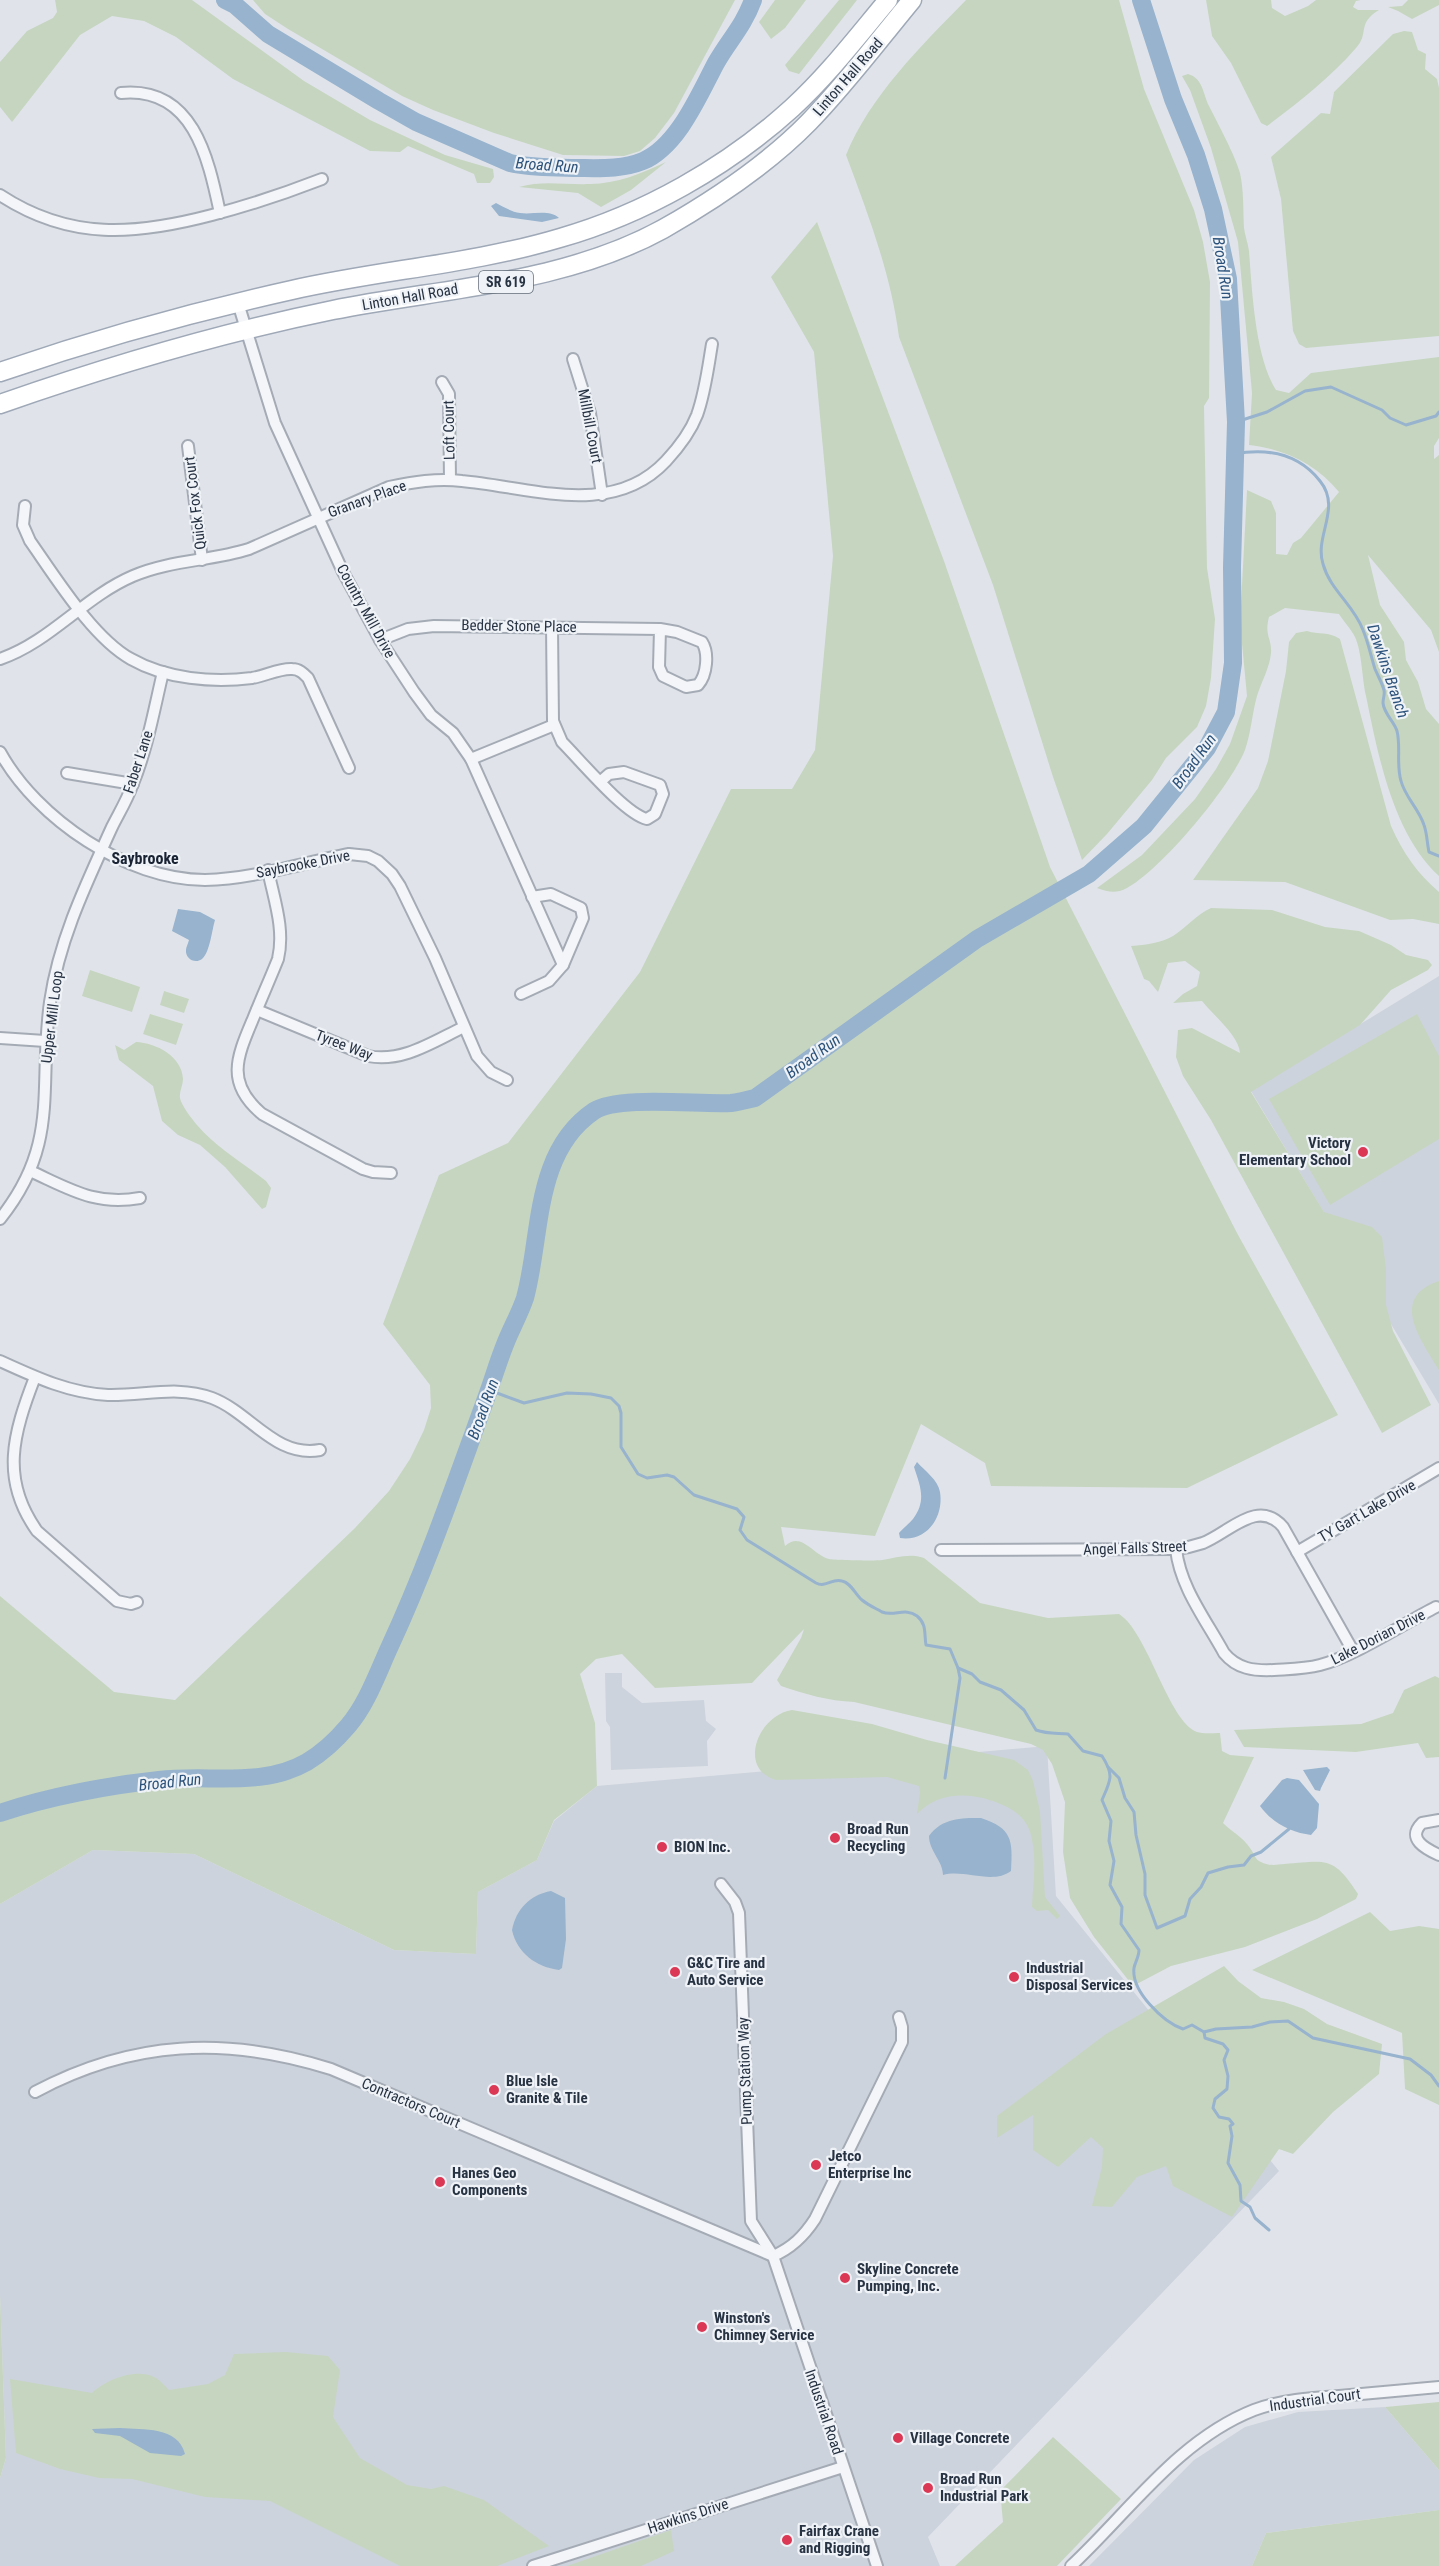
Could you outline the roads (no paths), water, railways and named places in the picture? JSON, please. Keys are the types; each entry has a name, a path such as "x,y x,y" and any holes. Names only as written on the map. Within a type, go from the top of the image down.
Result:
{"main road":[{"name":"Linton Hall Road","path":"0,372 122,333 238,303 293,290 514,250 575,234 634,210 719,163 762,133 819,81 888,0"},
{"name":"Linton Hall Road","path":"0,404 66,381 246,330 332,310 519,279 585,260 645,238 710,201 770,156 807,124 912,0"}],"street":[{"path":"121,93 149,93 169,102 191,125 203,148 220,213"},
{"path":"0,195 34,214 63,224 101,231 147,229 220,213 261,201 322,178"},
{"name":"Country Mill Drive","path":"238,303 275,423 343,572 380,640 431,715 453,733 471,759 563,965"},
{"name":"Granary Place","path":"0,659 29,646 79,608 134,575 160,567 227,556 249,549 389,487 413,482 450,480 559,494 602,495 630,488 661,466 684,440 697,415 703,395 712,344"},
{"name":"Millbill Court","path":"573,359 590,413 602,495"},
{"name":"Loft Court","path":"442,382 449,394 450,480"},
{"name":"Quick Fox Court","path":"188,446 202,560"},
{"path":"25,507 23,525 26,535 96,632 119,652 141,665 195,678 228,680 251,678 289,669 302,672 308,678 349,768"},
{"name":"Bedder Stone Place","path":"380,640 422,626 660,629 677,632 702,642 706,651 704,676 698,685 686,687 663,676 659,667 660,629"},
{"path":"552,627 554,724 562,742 601,782 635,815 647,819 655,814 663,794 663,789 657,782 624,772 609,774 601,782"},
{"name":"Faber Lane","path":"102,849 133,784 163,672"},
{"path":"471,759 554,724"},
{"name":"Saybrooke Drive","path":"0,752 28,793"},
{"name":"Saybrooke Drive","path":"0,768 64,824 102,849 125,861 171,877 224,879 349,854 368,856 381,863 400,886 483,1065 507,1080"},
{"path":"68,773 133,784"},
{"name":"Upper Mill Loop","path":"0,1218 30,1171 38,1151 45,1113 45,1041 50,1001 59,960 75,910 102,849"},
{"path":"268,870 281,931 281,946 278,959 239,1052 237,1063 241,1089 253,1107 262,1114 363,1169 391,1173"},
{"path":"521,994 549,981 563,965 583,918 581,908 551,894 532,897"},
{"name":"Tyree Way","path":"257,1010 368,1056 379,1058 408,1054 464,1027"},
{"path":"0,1038 45,1041"},
{"path":"30,1171 92,1198 115,1201 140,1198"},
{"path":"0,1361 35,1377 75,1390 97,1394 131,1394 162,1390 195,1393 224,1404 282,1445 302,1451 320,1450"},
{"path":"35,1377 10,1442 7,1467 12,1496 27,1521 37,1532 117,1601 131,1604 137,1602"},
{"name":"TY Gart Lake Drive","path":"1297,1552 1438,1469"},
{"name":"Angel Falls Street","path":"942,1550 1176,1549 1205,1543 1246,1520 1261,1515 1276,1520 1297,1552 1353,1651"},
{"name":"Lake Dorian Drive","path":"1176,1549 1178,1566 1183,1579 1224,1653 1239,1666 1263,1670 1313,1667 1332,1662 1436,1606"},
{"path":"1439,1820 1422,1823 1417,1829 1416,1836 1420,1845 1439,1855"},
{"name":"Pump Station Way","path":"721,1884 735,1902 739,1913 750,2213 753,2227 772,2256"},
{"path":"772,2256 786,2251 799,2241 815,2219 900,2047 903,2034 899,2017"},
{"name":"Contractors Court","path":"35,2092 86,2068 152,2051 208,2047 247,2049 281,2055 331,2069 772,2256"},
{"name":"Industrial Road","path":"772,2256 877,2566"},
{"name":"Industrial Court","path":"1071,2566 1174,2461 1210,2434 1239,2417 1265,2407 1300,2399 1439,2387"},
{"name":"Hawkins Drive","path":"533,2566 843,2467"}],"water":[{"path":"496,203 517,212 546,213 559,218 542,222 499,216 491,206"},
{"path":"178,909 200,912 215,920 207,951 200,960 194,961 187,956 189,940 172,931"},
{"path":"917,1462 939,1488 941,1501 939,1510 932,1526 926,1532 910,1538 900,1538 899,1533 913,1519 920,1506 921,1493 914,1467"},
{"path":"1327,1767 1330,1770 1320,1791 1315,1790 1303,1770"},
{"path":"1287,1778 1299,1780 1319,1804 1317,1828 1311,1835 1283,1826 1260,1806 1282,1780"},
{"path":"981,1818 1005,1831 1011,1843 1011,1871 996,1877 943,1875 929,1836 946,1822"},
{"path":"551,1891 565,1898 566,1939 562,1968 559,1970 535,1962 523,1952 512,1930 525,1904"},
{"path":"120,2428 158,2431 167,2434 175,2438 185,2454 181,2456 150,2453 120,2436 95,2433 92,2429"}],"waterway":[{"name":"Broad Run","path":"225,0 235,5 268,34 416,122 510,163 534,167 591,168 635,164 655,154 667,144 695,104 753,0"},
{"name":"Broad Run","path":"235,5 237,0"},
{"name":"Broad Run","path":"0,1813 58,1797 140,1782 254,1778 272,1775 307,1762 329,1746 355,1717 366,1698 430,1552 503,1348 525,1298 538,1222 550,1172 560,1149 574,1128 594,1111 621,1103 731,1103 755,1098 977,939 1089,874 1144,826 1207,748 1226,712 1233,663 1232,567 1236,422 1228,279 1213,209 1196,155 1173,99 1141,0"},
{"path":"1236,422 1267,412 1305,391 1331,387 1382,410 1390,418 1406,425 1436,416 1439,412"},
{"name":"Dawkins Branch","path":"1234,454 1270,453 1292,459 1311,472 1326,491 1328,512 1322,543 1323,564 1331,582 1354,613 1363,630 1384,690 1384,707 1397,731 1399,768 1403,787 1422,819 1429,852 1439,856"},
{"path":"489,1390 524,1403 567,1393 611,1398 619,1406 621,1413 621,1447 638,1474 647,1478 667,1475 674,1477 694,1495 737,1509 744,1517 740,1530 747,1540 816,1583 842,1581 848,1584 864,1602 882,1612 913,1613 924,1626 926,1645 950,1649 958,1668 972,1674 980,1682 1001,1690 1024,1710 1036,1730 1068,1734 1083,1751 1102,1756 1110,1774 1102,1800 1111,1821 1109,1841 1114,1861 1110,1885 1122,1907 1121,1924 1139,1950 1134,1977 1143,1996 1166,2020 1183,2029 1192,2025 1204,2032 1288,2021 1313,2038 1410,2059 1431,2075 1439,2086"},
{"path":"945,1778 960,1678 958,1668"},
{"path":"1108,1767 1119,1778 1125,1798 1134,1812 1136,1835 1145,1874 1145,1895 1157,1928 1185,1916 1190,1899 1201,1887 1208,1873 1244,1865 1251,1856 1261,1852 1289,1829"},
{"path":"1204,2032 1205,2038 1223,2044 1228,2050 1224,2060 1228,2076 1227,2089 1215,2099 1213,2108 1219,2117 1229,2119 1233,2124 1230,2126 1232,2136 1228,2163 1240,2185 1241,2201 1250,2207 1255,2218 1269,2230"}],"place":[{"name":"Victory Elementary School","path":"1363,1152"},
{"name":"Broad Run Recycling","path":"835,1838"},
{"name":"BION Inc.","path":"662,1847"},
{"name":"G&C Tire and Auto Service","path":"675,1972"},
{"name":"Industrial Disposal Services","path":"1014,1977"},
{"name":"Blue Isle Granite & Tile","path":"494,2090"},
{"name":"Jetco Enterprise Inc","path":"816,2165"},
{"name":"Hanes Geo Components","path":"440,2182"},
{"name":"Skyline Concrete Pumping, Inc.","path":"845,2278"},
{"name":"Winston's Chimney Service","path":"702,2327"},
{"name":"Village Concrete","path":"898,2438"},
{"name":"Broad Run Industrial Park","path":"928,2488"},
{"name":"Fairfax Crane and Rigging","path":"787,2540"}],"district":[{"name":"Saybrooke","path":"145,858"}]}
